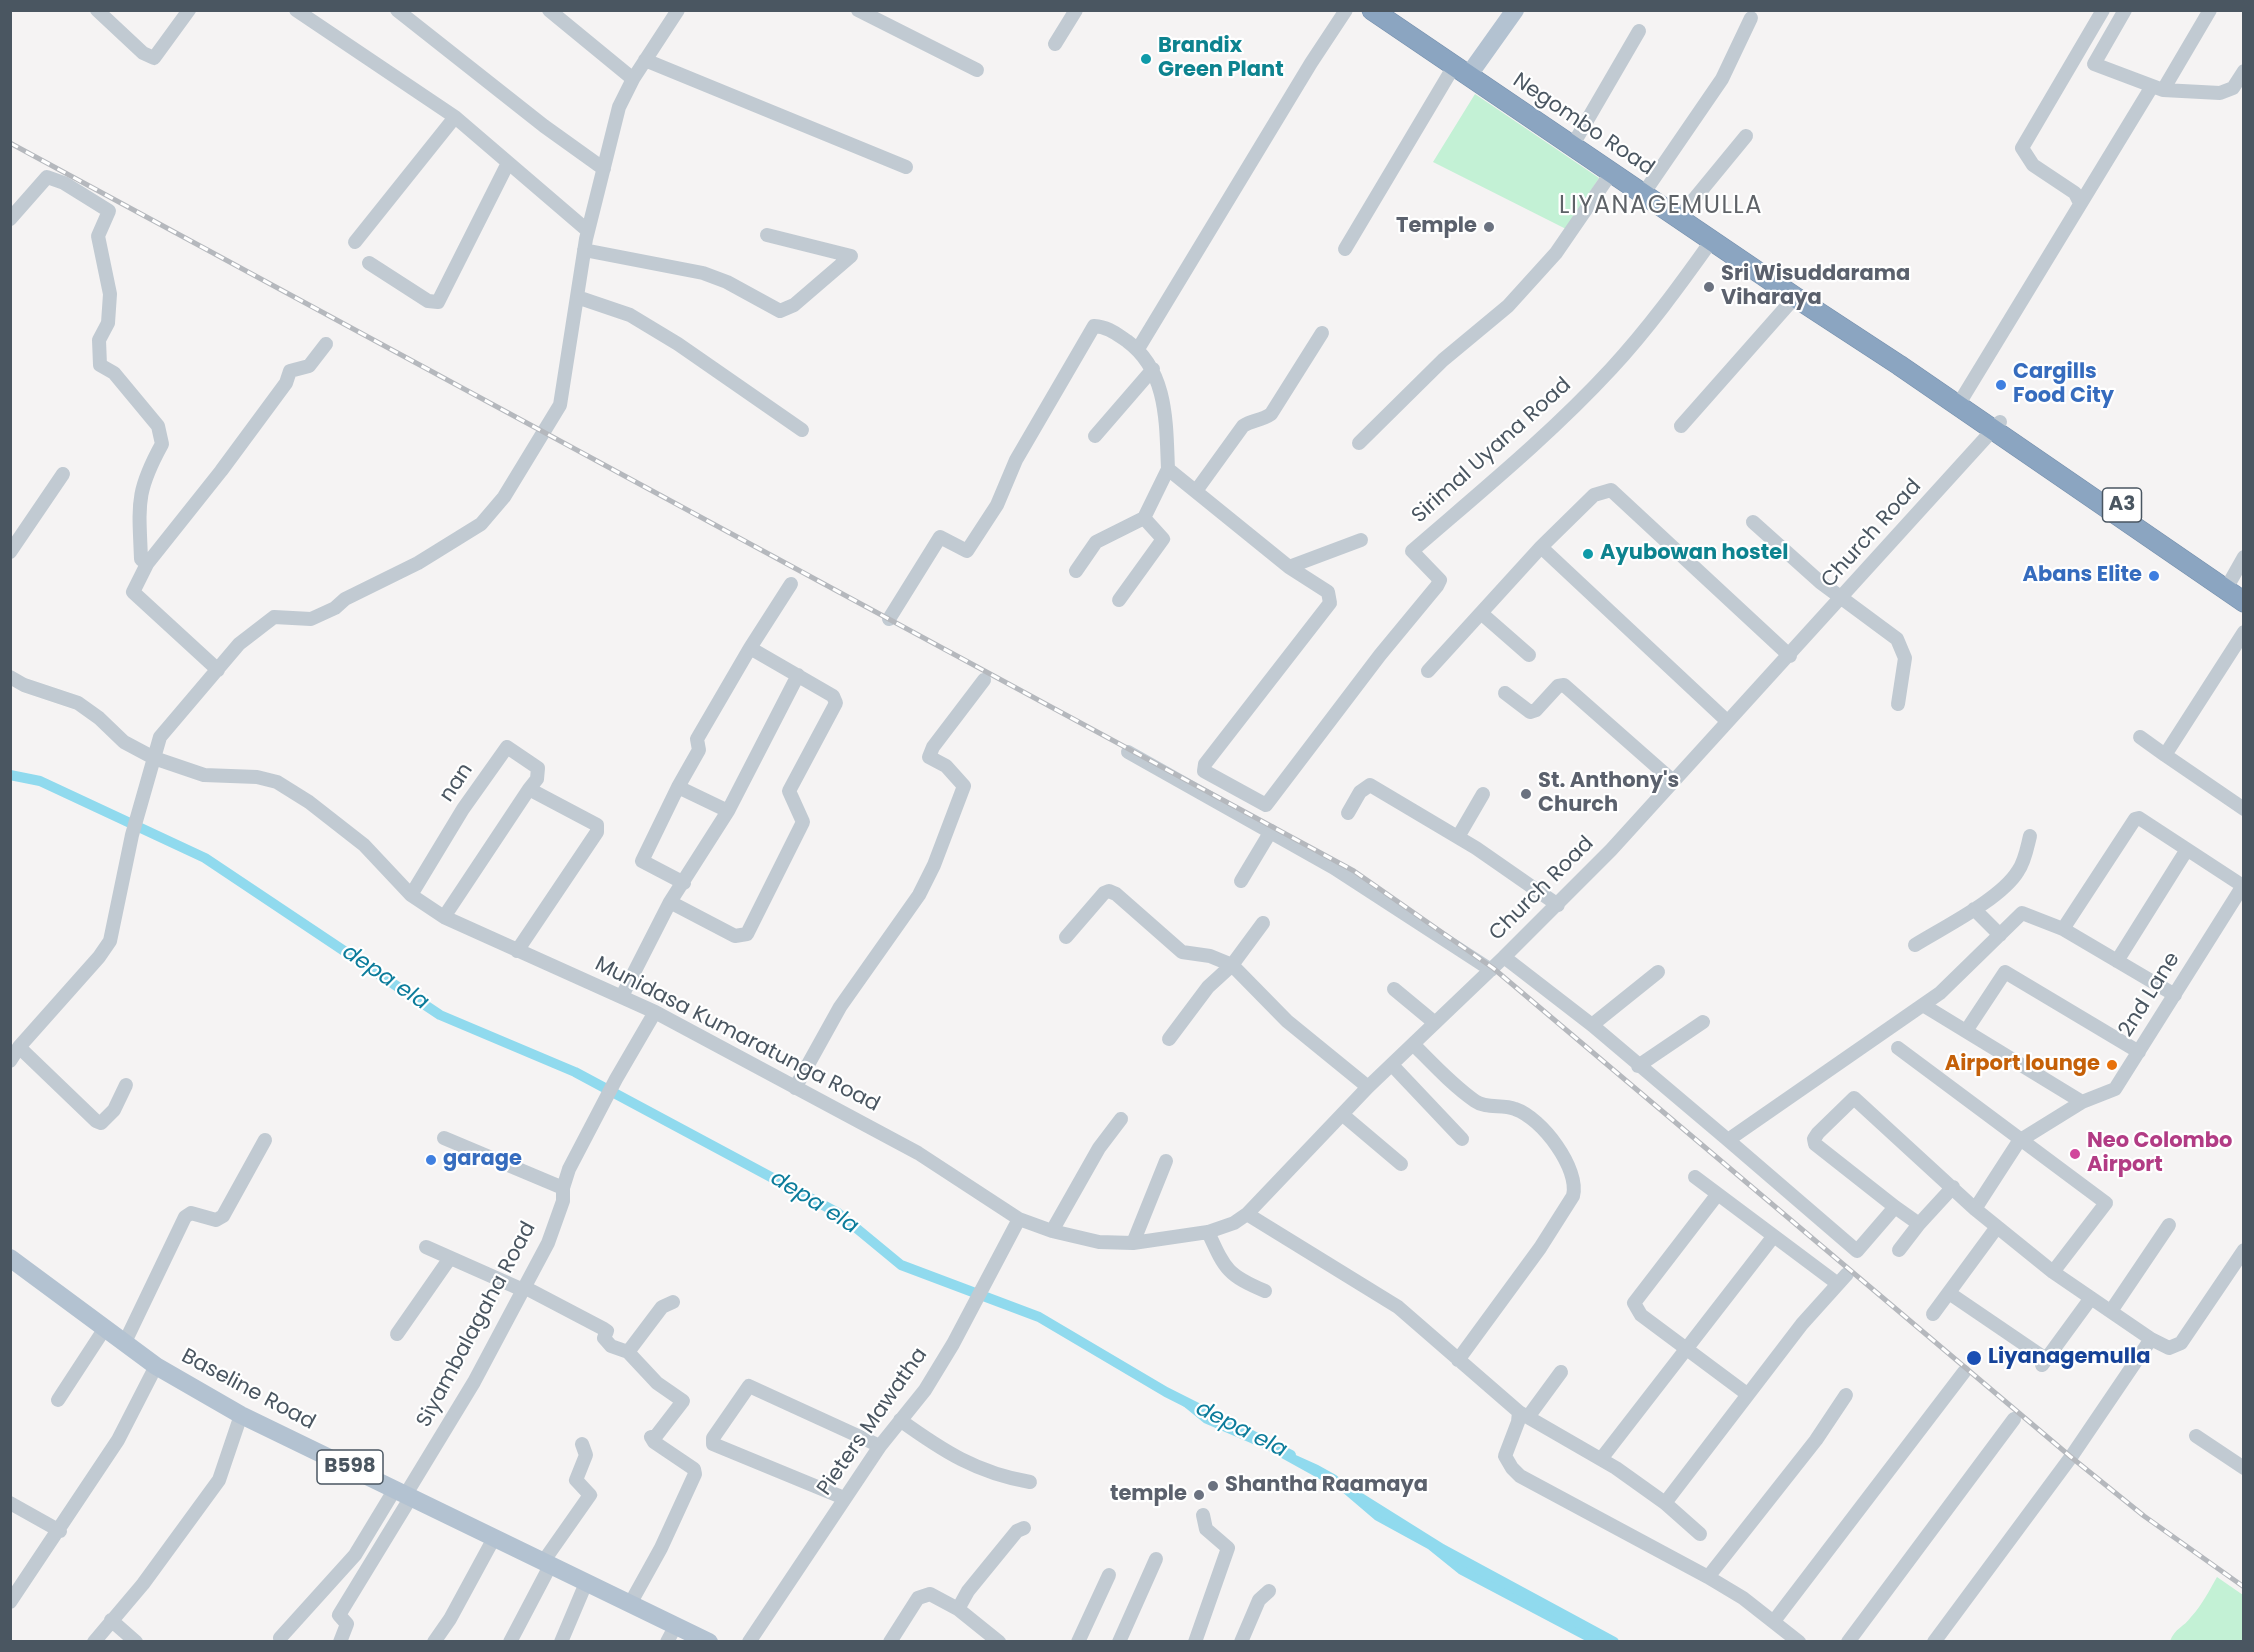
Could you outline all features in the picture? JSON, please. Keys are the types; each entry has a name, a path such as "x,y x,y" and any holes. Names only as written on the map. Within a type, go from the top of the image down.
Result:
{"highway":[{"name":"Negombo Road","path":"1372,10 1465,70 1611,173 1796,297 2237,584"},
{"name":"Negombo Road","path":"1392,10 1465,70 1578,136 1963,397 1997,426 2244,602"}],"main road":[{"path":"1465,70 1515,10"},
{"name":"Baseline Road","path":"10,1258 156,1366 241,1415 709,1641"}],"street":[{"path":"97,10 143,53 154,58 189,10"},
{"path":"296,10 455,117 588,231"},
{"path":"396,10 544,126 604,169"},
{"path":"549,10 633,79"},
{"path":"10,1061 19,1047 99,957 110,941 132,835 154,758 166,728 239,644 274,617 311,619 335,608 345,599 418,563 481,524 504,497 560,405 584,250 619,107 633,79 678,10"},
{"path":"858,10 977,70"},
{"path":"1055,44 1076,10"},
{"path":"1138,349 1311,63 1346,10"},
{"path":"2080,203 2075,193 2033,165 2022,148 2103,10"},
{"path":"2125,10 2094,64 2157,89 2220,93 2233,88 2244,71"},
{"path":"1963,397 2080,203 2210,10"},
{"path":"1650,184 1722,79 1751,18"},
{"path":"1578,136 1639,32"},
{"path":"645,60 906,167"},
{"path":"1345,249 1465,70"},
{"path":"355,242 455,117"},
{"path":"1686,209 1746,136"},
{"path":"369,263 428,301 438,302 508,163"},
{"path":"1359,443 1443,360 1508,306 1556,254 1611,173"},
{"path":"10,219 47,177 64,183 109,212 98,236 105,267 109,304 108,323 99,340 100,365 114,373 158,426 162,444 145,474 139,496 141,559 147,564"},
{"path":"584,250 703,273 727,282 780,311 794,305 851,256 767,235"},
{"name":"Sirimal Uyana Road","path":"1289,567 1328,592 1330,603 1205,764 1204,771 1266,805 1380,655 1437,586 1440,580 1413,551 1532,446 1609,371 1646,328 1712,240"},
{"path":"577,297 630,315 678,344 802,430"},
{"path":"1681,426 1796,297"},
{"path":"889,619 940,537 967,551 997,505 1016,460 1094,326 1108,327 1138,349 1158,378 1166,421 1168,469 1144,518 1096,542 1076,571"},
{"path":"1196,491 1243,426 1250,422 1259,422 1271,414 1322,333"},
{"path":"218,670 133,592 147,564 221,471 286,383 290,371 309,366 327,344"},
{"path":"1095,436 1153,369"},
{"name":"Church Road","path":"1247,1214 1368,1087 1558,905 1790,656 1997,426"},
{"path":"1168,469 1289,567 1361,540"},
{"path":"10,552 63,474"},
{"path":"1428,671 1541,547 1594,495 1611,490 1790,656"},
{"path":"1119,600 1162,538 1144,518"},
{"path":"1753,522 1820,582 1844,596 1897,639 1903,648 1905,658 1898,704"},
{"path":"1541,547 1727,721"},
{"path":"2237,584 2244,556"},
{"path":"684,883 642,861 699,750 697,739 750,648 791,584"},
{"path":"1481,613 1528,655"},
{"path":"2165,755 2244,632"},
{"path":"670,902 735,936 747,934 803,822 789,791 837,703 833,696 750,648"},
{"path":"622,996 670,902 728,811 798,675"},
{"name":"Munidasa Kumaratunga Road","path":"10,676 24,685 78,703 99,718 124,742 154,758 204,775 257,777 277,782 309,802 364,845 411,895 444,917 655,1012 918,1153 1019,1219 1052,1231 1099,1242 1133,1243 1208,1232 1234,1222 1247,1214"},
{"path":"795,1088 840,1007 919,895 934,865 963,786 946,766 929,757 933,747 984,680"},
{"path":"1505,693 1530,712 1536,710 1557,686 1564,685 1673,781"},
{"path":"2140,737 2244,809"},
{"name":"nan","path":"411,895 463,809 507,747 538,768 537,779 530,789"},
{"path":"1128,752 1334,868 1491,970"},
{"path":"1348,813 1360,792 1370,785 1458,837 1529,883 1558,905"},
{"path":"678,787 728,811"},
{"path":"444,917 530,789 597,825 597,832 517,951"},
{"path":"1458,837 1483,794"},
{"path":"2063,929 2135,819 2139,818 2186,851 2243,885"},
{"path":"1241,881 1271,831"},
{"path":"1915,945 1974,909 2010,882 2017,873 2030,836"},
{"path":"2117,961 2186,851"},
{"name":"2nd Lane","path":"1975,1209 2019,1141 2082,1102 2115,1089 2243,885"},
{"path":"1066,937 1104,893 1109,891 1182,952 1210,956 1232,964 1257,993 1287,1021 1368,1087"},
{"path":"1974,909 2000,935"},
{"path":"1728,1140 1940,993 2022,913 2063,929 2175,995"},
{"path":"1169,1039 1208,987 1232,964 1263,923"},
{"path":"1504,957 1592,1025 1857,1251 1894,1207"},
{"path":"1592,1025 1658,972"},
{"path":"1966,1031 2005,972 2139,1052"},
{"path":"1394,989 1435,1023"},
{"path":"1923,1005 2082,1102"},
{"name":"Siyambalagaha Road","path":"404,1493 474,1382 548,1243 563,1201 562,1188 569,1169 616,1079 655,1012"},
{"path":"1638,1066 1703,1022"},
{"path":"1413,1044 1476,1103 1517,1109 1552,1136 1576,1187 1573,1196 1540,1248 1458,1360"},
{"path":"19,1047 96,1121 101,1122 114,1110 126,1085"},
{"path":"1898,1048 2019,1141 2106,1203 2053,1272"},
{"path":"1392,1065 1462,1139"},
{"path":"1918,1224 1815,1144 1814,1139 1818,1133 1854,1098 1975,1209 2053,1272 2151,1339 2169,1348 2181,1343 2242,1255"},
{"path":"1343,1115 1401,1164"},
{"path":"1052,1231 1099,1148 1121,1119"},
{"path":"444,1138 562,1188"},
{"path":"125,1342 185,1217 191,1213 216,1220 223,1216 265,1140"},
{"path":"1133,1243 1166,1161"},
{"path":"1665,1503 1747,1394 1843,1279 1773,1237 1695,1177"},
{"path":"1899,1250 1918,1224 1953,1187"},
{"path":"1717,1195 1634,1304 1641,1315 1747,1394"},
{"path":"1247,1214 1398,1307 1523,1415 1601,1459 1665,1503 1700,1534"},
{"name":"Pieters Mawatha","path":"749,1641 880,1446 925,1390 953,1344 1019,1219"},
{"path":"2111,1311 2169,1225"},
{"path":"1933,1314 1997,1227"},
{"path":"1208,1232 1227,1270 1243,1282 1265,1292"},
{"path":"1601,1459 1773,1237"},
{"path":"426,1247 523,1288 604,1329 607,1331 604,1338 611,1346 628,1352 657,1383 683,1401 656,1436 651,1437 654,1442 694,1469 695,1474 661,1548 630,1604"},
{"path":"397,1334 450,1258"},
{"path":"1949,1293 2044,1362 2091,1298"},
{"path":"628,1352 662,1307 673,1302"},
{"path":"58,1400 105,1328"},
{"path":"1934,1641 2071,1457 2151,1339"},
{"path":"10,1602 60,1531 118,1440 156,1366"},
{"path":"1561,1372 1518,1422 1505,1456 1512,1468 1520,1476 1708,1578 1774,1621 1799,1641"},
{"path":"1774,1621 1964,1372"},
{"path":"844,1498 713,1444 713,1438 749,1386 880,1446"},
{"path":"1708,1578 1816,1440 1846,1395"},
{"path":"94,1641 143,1584 219,1480 241,1415"},
{"path":"1848,1641 2014,1419"},
{"path":"900,1420 960,1460 1000,1477 1030,1482"},
{"path":"2196,1436 2244,1468"},
{"path":"510,1641 547,1564 590,1495 576,1480 586,1455 582,1444"},
{"path":"281,1641 280,1638 355,1555 404,1493"},
{"path":"340,1641 346,1624 339,1615 404,1493"},
{"path":"10,1503 60,1531"},
{"path":"1195,1641 1228,1548 1206,1529 1203,1515"},
{"path":"958,1609 975,1582 1017,1531 1024,1527"},
{"path":"434,1641 450,1619 494,1538"},
{"path":"1119,1641 1156,1559"},
{"path":"1078,1641 1110,1575"},
{"path":"561,1641 586,1583"},
{"path":"1241,1641 1259,1600 1269,1591"},
{"path":"890,1641 918,1598 930,1594 958,1609 999,1641"},
{"path":"111,1620 135,1641"},
{"path":"667,1641 676,1625"}],"green space":[{"path":"1475,94 1599,178 1566,229 1433,162"},
{"path":"2217,1577 2243,1595 2243,1641 2170,1641 2174,1633 2199,1608"}],"water":[{"path":"1166,1392 1209,1416 1336,1475 1380,1513 1614,1641 1586,1641 1459,1574 1428,1549 1375,1520 1341,1491 1267,1450 1204,1423"}],"waterway":[{"name":"depa ela","path":"10,775 40,781 205,858 440,1015 575,1072 838,1213 901,1265 1039,1317 1166,1392 1291,1455"},
{"name":"depa ela","path":"1351,1492 1442,1549 1614,1642"}],"railway":[{"path":"10,143 1354,871 1493,968 2071,1457 2144,1516 2244,1587"}],"place":[{"name":"Brandix Green Plant","path":"1146,59"},
{"name":"Temple","path":"1489,227"},
{"name":"Sri Wisuddarama Viharaya","path":"1709,287"},
{"name":"Cargills Food City","path":"2001,385"},
{"name":"Ayubowan hostel","path":"1588,554"},
{"name":"Abans Elite","path":"2154,576"},
{"name":"St. Anthony's Church","path":"1526,794"},
{"name":"Airport lounge","path":"2112,1065"},
{"name":"Neo Colombo Airport","path":"2075,1154"},
{"name":"garage","path":"431,1160"},
{"name":"Liyanagemulla","path":"1974,1358"},
{"name":"Shantha Raamaya","path":"1213,1486"},
{"name":"temple","path":"1199,1495"}],"district":[{"name":"LIYANAGEMULLA","path":"1661,207"}]}
